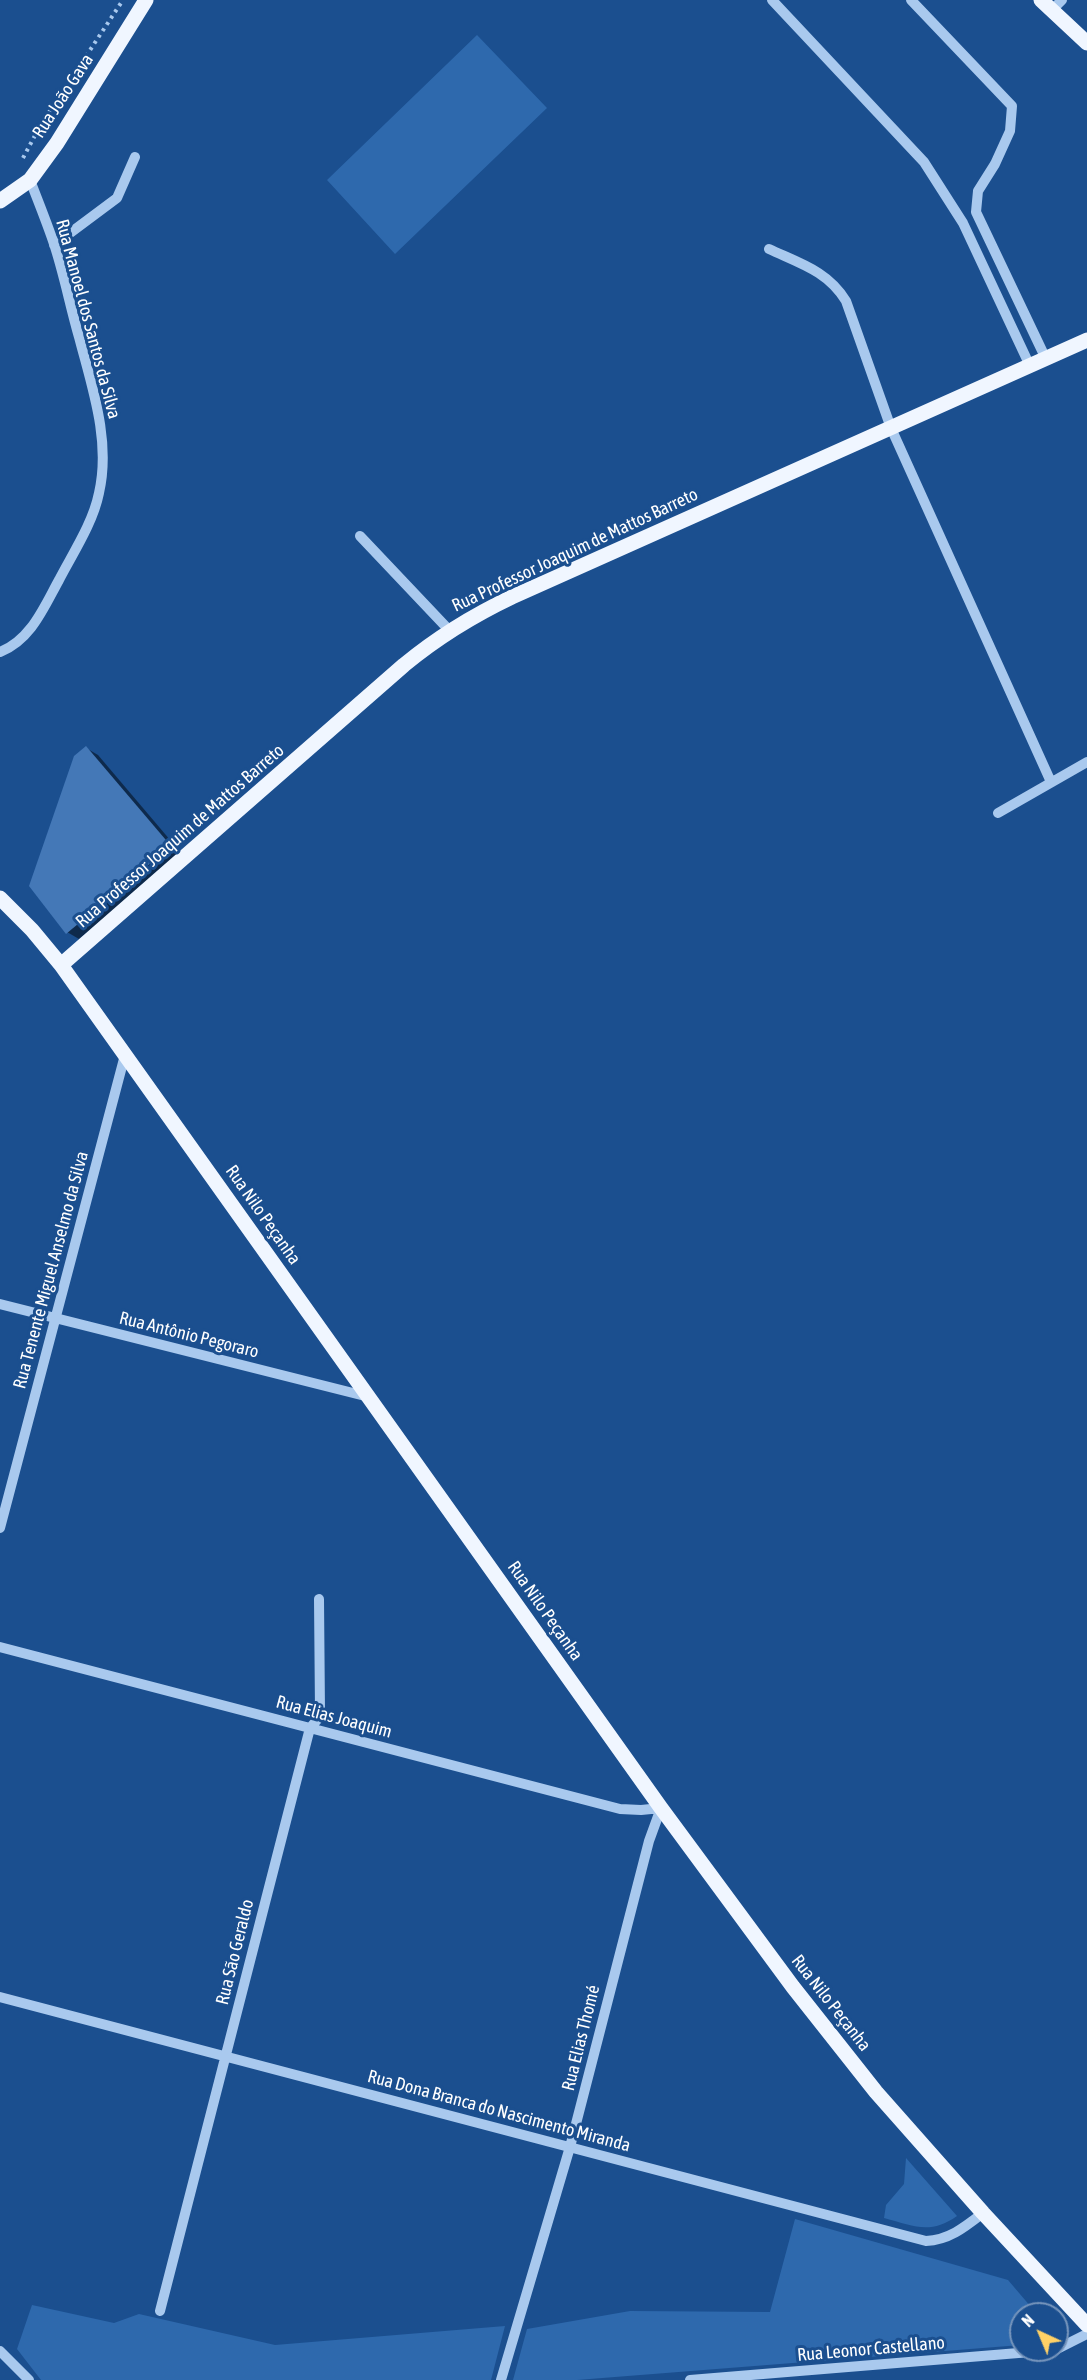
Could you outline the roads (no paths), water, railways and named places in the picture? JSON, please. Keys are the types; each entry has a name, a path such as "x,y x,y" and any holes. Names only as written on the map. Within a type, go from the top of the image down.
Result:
{"main road":[{"name":"Rua João Gava","path":"0,201 30,180 57,143 146,0"},
{"path":"1052,3 1087,43"},
{"name":"Rua Professor Joaquim de Mattos Barreto","path":"61,966 404,665 449,630 512,597 1087,340"},
{"name":"Rua Nilo Peçanha","path":"0,898 32,930 61,966 660,1808 831,2037 983,2213 1087,2325"}],"street":[{"path":"772,0 924,162 963,223 1030,366"},
{"path":"911,0 1012,106 1010,131 995,164 978,191 976,212 1046,359"},
{"path":"54,245 117,198 135,157"},
{"name":"Rua Manoel dos Santos da Silva","path":"0,652 20,641 39,616 85,530 99,496 102,477 100,422 54,245 30,180"},
{"path":"769,249 825,276 837,286 846,301 891,428 1052,782"},
{"path":"360,536 449,630"},
{"path":"998,813 1087,762"},
{"name":"Rua Tenente Miguel Anselmo da Silva","path":"0,1528 125,1055"},
{"name":"Rua Antônio Pegoraro","path":"0,1304 369,1397"},
{"name":"Rua São Geraldo","path":"160,2311 310,1728 317,1719 321,1703 319,1599"},
{"name":"Rua Elias Joaquim","path":"0,1647 620,1809 660,1808"},
{"name":"Rua Elias Thomé","path":"501,2380 570,2147 646,1852 660,1808"},
{"name":"Rua Dona Branca do Nascimento Miranda","path":"0,1997 926,2241 952,2235 983,2213"},
{"name":"Rua Leonor Castellano","path":"1069,2343 1087,2334"},
{"path":"0,2351 29,2380"},
{"name":"Rua Leonor Castellano","path":"690,2380 1009,2354"}]}
